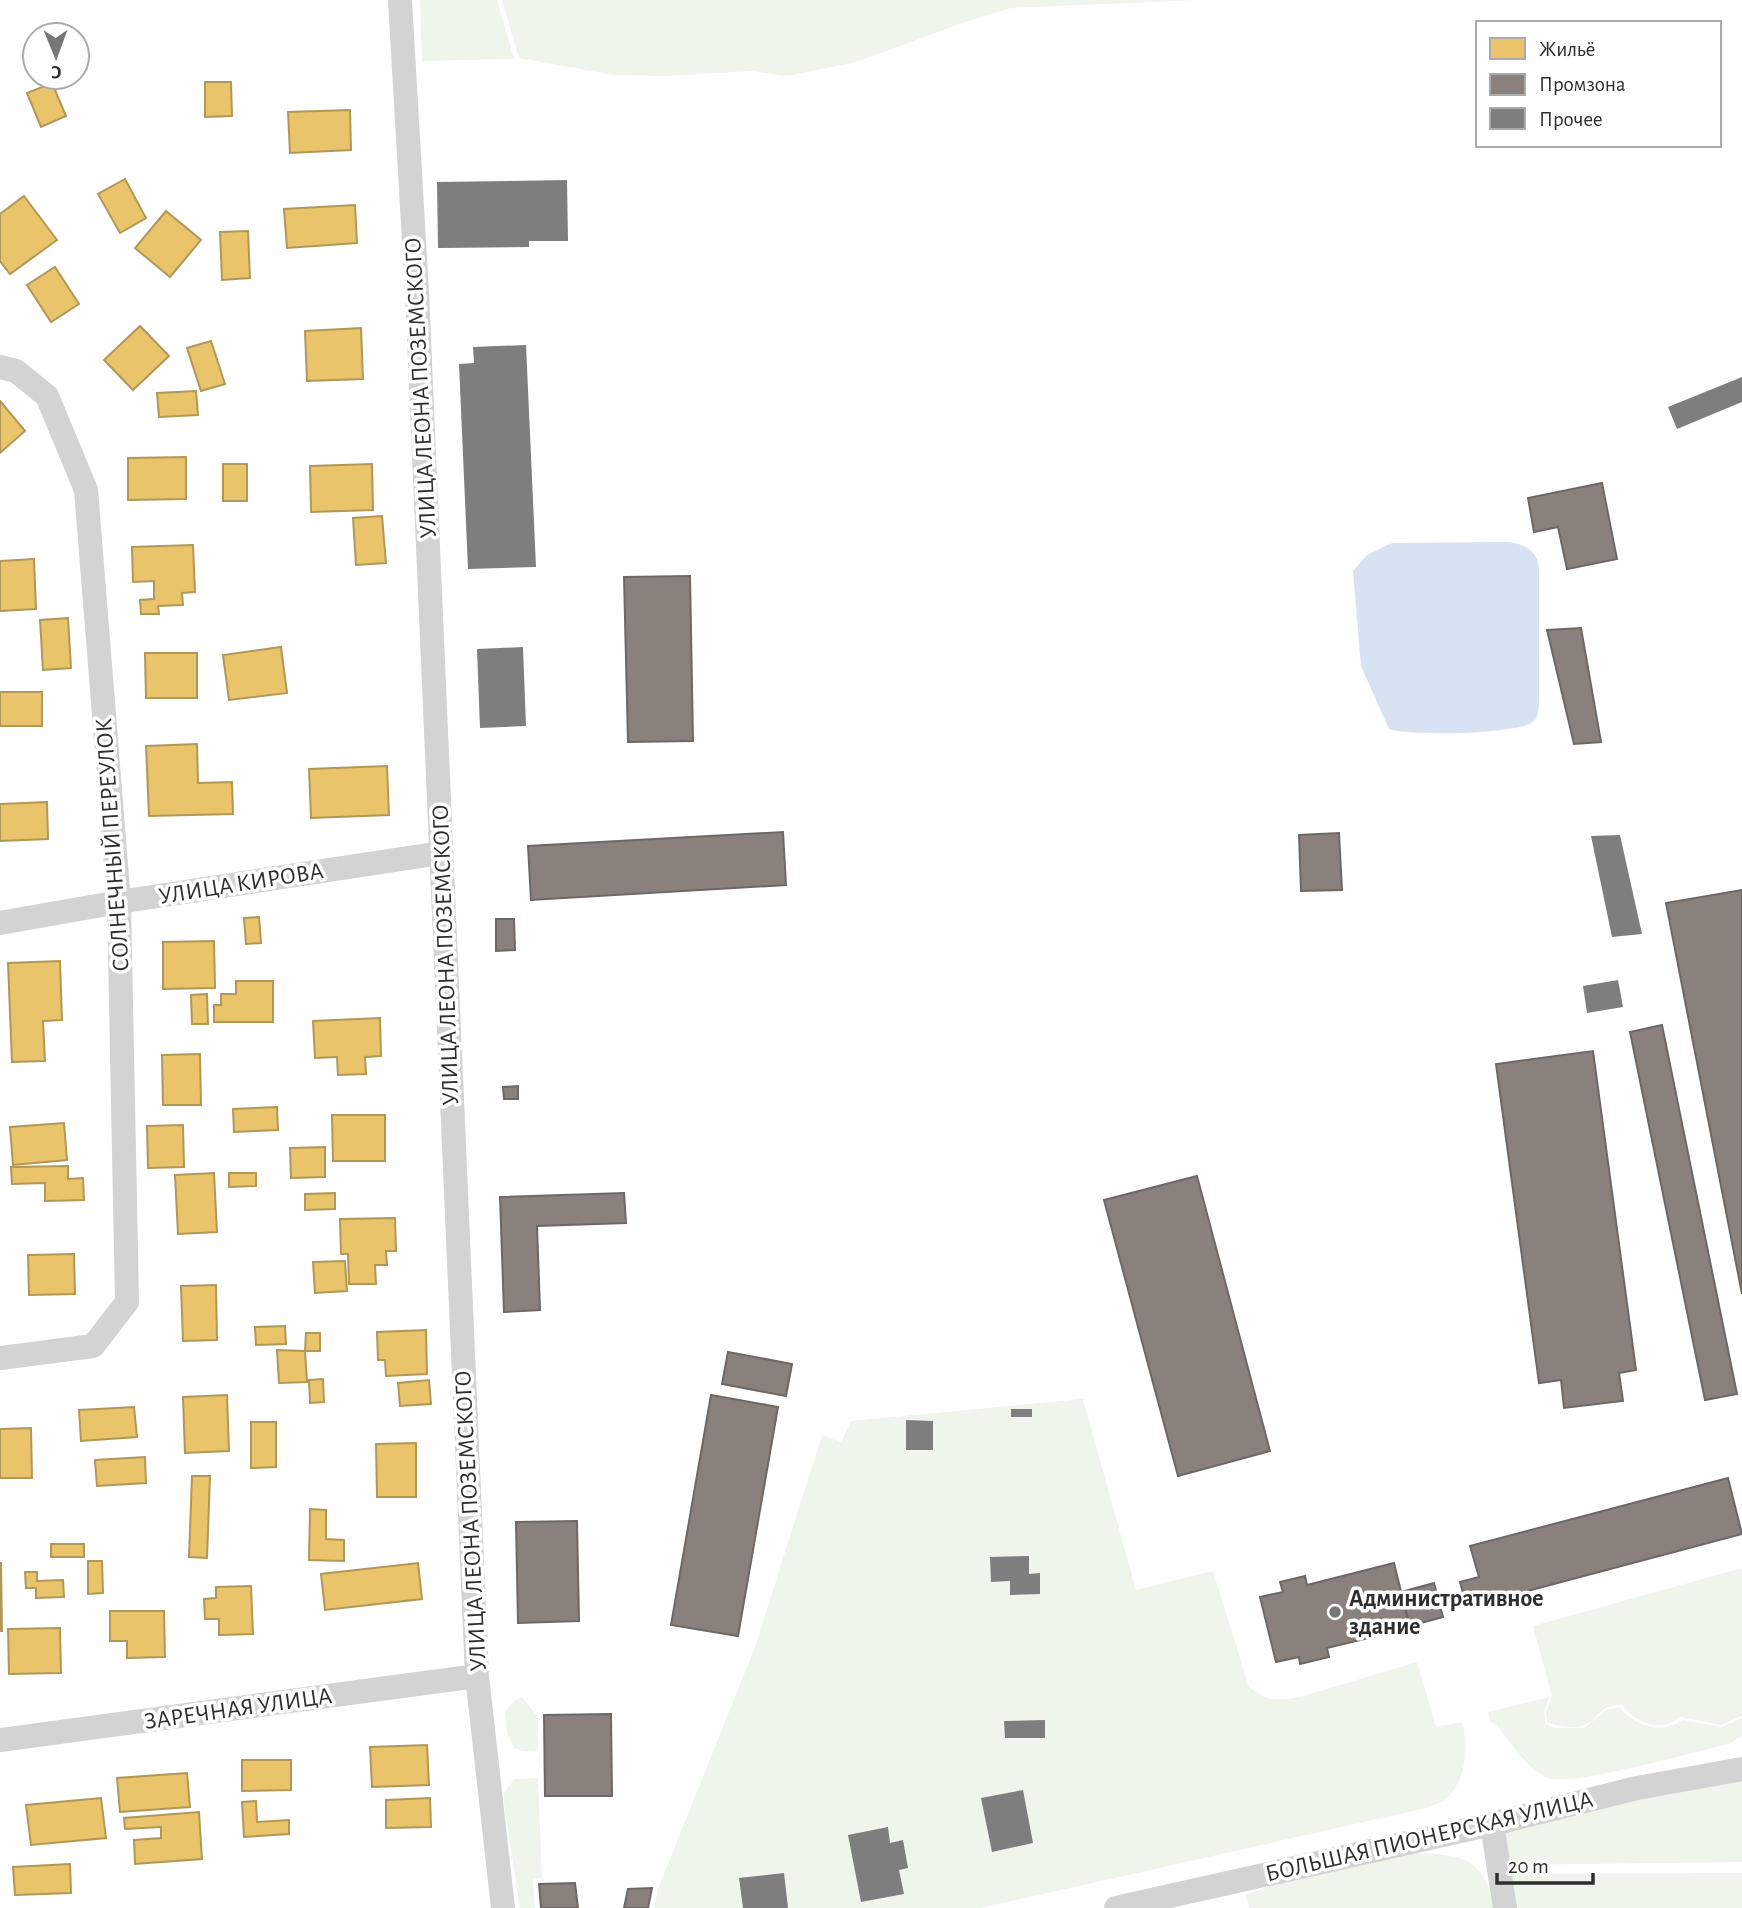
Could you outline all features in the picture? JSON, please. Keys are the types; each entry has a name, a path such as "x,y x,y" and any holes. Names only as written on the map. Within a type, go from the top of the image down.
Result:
{"street":[{"name":"УЛИЦА ЛЕОНА ПОЗЕМСКОГО","path":"400,0 417,293 477,1676 503,1908"},
{"name":"СОЛНЕЧНЫЙ ПЕРЕУЛОК","path":"0,368 16,371 47,396 86,490 119,902 127,1302 93,1346 0,1358"},
{"name":"УЛИЦА КИРОВА","path":"0,923 441,853"},
{"name":"ЗАРЕЧНАЯ УЛИЦА","path":"0,1741 477,1676"},
{"name":"БОЛЬШАЯ ПИОНЕРСКАЯ УЛИЦА","path":"1116,1908 1492,1824 1637,1787 1742,1769"},
{"path":"1492,1824 1505,1908"}],"shaded area":[{"path":"420,0 497,0 514,59 422,61"},
{"path":"502,0 1196,0 1011,8 856,62 787,76 752,71 664,76 614,75 519,58"},
{"path":"1083,1399 1136,1590 1213,1571 1249,1687 1268,1698 1279,1700 1300,1697 1417,1662 1436,1727 1462,1722 1464,1765 1451,1794 1427,1808 980,1908 654,1908 658,1889 755,1647 822,1435 841,1442 851,1421"},
{"path":"1742,1568 1742,1716 1721,1725 1680,1717 1664,1725 1657,1725 1634,1717 1622,1705 1608,1707 1593,1720 1578,1727 1547,1723 1546,1712 1552,1696 1533,1626"},
{"path":"522,1697 538,1717 538,1752 514,1748 507,1733 505,1712 514,1701"},
{"path":"1550,1697 1544,1710 1545,1723 1554,1728 1584,1728 1607,1709 1620,1708 1633,1720 1658,1728 1674,1725 1682,1720 1721,1727 1742,1718 1742,1736 1729,1744 1636,1767 1582,1777 1548,1778 1541,1775 1520,1755 1496,1724 1491,1723 1488,1712"},
{"path":"1742,1775 1742,1862 1502,1865 1498,1830"},
{"path":"538,1778 542,1878 533,1879 535,1908 520,1908 504,1793 514,1779"},
{"path":"1425,1853 1454,1857 1472,1864 1485,1880 1495,1908 1249,1908 1246,1895 1279,1882 1385,1856"},
{"path":"1742,1873 1742,1908 1511,1908 1505,1874"}],"water":[{"path":"1509,542 1529,549 1539,567 1539,703 1535,720 1527,725 1489,731 1418,733 1389,729 1361,666 1353,571 1367,555 1392,543"}],"building: Жильё":[{"path":"205,82 231,82 232,116 205,117"},
{"path":"55,91 66,116 41,127 27,93"},
{"path":"350,110 351,150 290,153 288,112"},
{"path":"125,179 146,218 120,233 98,194"},
{"path":"24,196 57,240 10,274 0,261 0,214"},
{"path":"355,205 357,243 287,248 284,209"},
{"path":"166,211 201,240 170,277 135,248"},
{"path":"248,231 250,278 222,280 220,232"},
{"path":"55,267 79,304 51,322 27,285"},
{"path":"140,326 169,356 133,390 104,360"},
{"path":"361,328 363,379 307,381 305,331"},
{"path":"211,341 225,384 201,391 187,348"},
{"path":"196,391 198,415 159,417 157,393"},
{"path":"0,401 25,431 0,453"},
{"path":"186,457 186,499 128,500 128,458"},
{"path":"223,464 247,464 247,501 223,501"},
{"path":"372,464 373,510 311,512 310,466"},
{"path":"382,516 386,563 356,565 353,518"},
{"path":"193,545 195,592 182,593 183,605 158,606 159,614 141,614 140,600 154,599 154,581 133,582 132,547"},
{"path":"34,559 36,609 0,611 0,561"},
{"path":"68,618 71,668 43,670 40,620"},
{"path":"281,647 287,693 229,700 223,655"},
{"path":"145,653 197,653 197,698 146,698"},
{"path":"0,692 42,692 42,726 0,726"},
{"path":"197,744 198,783 232,782 233,814 149,816 146,746"},
{"path":"387,766 389,815 311,818 309,769"},
{"path":"47,802 48,839 0,841 0,804"},
{"path":"259,917 261,943 246,944 244,918"},
{"path":"214,941 215,988 163,989 163,942"},
{"path":"60,961 62,1020 43,1021 45,1061 12,1062 8,963"},
{"path":"236,981 273,981 273,1022 214,1022 214,1005 221,1005 221,994 236,994"},
{"path":"207,994 208,1024 192,1024 191,995"},
{"path":"380,1018 381,1056 365,1057 366,1074 338,1075 337,1057 315,1058 313,1021"},
{"path":"200,1054 201,1105 163,1105 162,1055"},
{"path":"277,1107 278,1130 234,1132 233,1109"},
{"path":"332,1115 385,1115 385,1161 333,1161"},
{"path":"64,1123 67,1160 13,1165 10,1127"},
{"path":"183,1125 184,1167 148,1168 147,1126"},
{"path":"325,1147 325,1177 291,1178 290,1148"},
{"path":"68,1166 68,1179 83,1178 84,1200 45,1201 45,1183 12,1184 11,1167"},
{"path":"214,1173 217,1232 178,1234 175,1175"},
{"path":"229,1173 256,1173 256,1186 229,1187"},
{"path":"335,1193 335,1209 305,1210 305,1194"},
{"path":"395,1218 396,1251 386,1251 387,1265 375,1265 376,1284 349,1284 348,1254 341,1254 340,1219"},
{"path":"74,1254 75,1294 29,1295 28,1255"},
{"path":"345,1261 347,1291 315,1293 313,1262"},
{"path":"216,1285 217,1340 183,1341 181,1286"},
{"path":"285,1326 286,1344 256,1345 255,1327"},
{"path":"426,1330 427,1374 386,1376 385,1360 378,1360 377,1332"},
{"path":"306,1333 320,1333 320,1351 305,1351"},
{"path":"277,1350 305,1351 307,1382 279,1383"},
{"path":"323,1379 324,1402 310,1403 309,1380"},
{"path":"429,1380 431,1404 400,1406 398,1383"},
{"path":"227,1395 229,1451 185,1453 183,1397"},
{"path":"134,1407 137,1437 81,1441 79,1410"},
{"path":"251,1422 276,1422 276,1467 251,1468"},
{"path":"31,1428 32,1478 0,1478 0,1429"},
{"path":"416,1443 416,1497 377,1497 376,1444"},
{"path":"145,1457 146,1483 97,1486 95,1460"},
{"path":"192,1476 210,1476 207,1558 189,1557"},
{"path":"310,1509 326,1510 326,1539 344,1540 344,1561 309,1560"},
{"path":"51,1544 84,1544 84,1557 51,1557"},
{"path":"88,1561 102,1561 103,1593 88,1594"},
{"path":"1,1563 2,1631 0,1631"},
{"path":"418,1563 422,1599 325,1610 321,1574"},
{"path":"25,1572 37,1572 37,1581 63,1580 64,1597 36,1598 36,1588 26,1588"},
{"path":"251,1586 253,1634 219,1635 219,1619 205,1619 204,1599 216,1598 216,1587"},
{"path":"110,1611 164,1611 165,1657 127,1658 127,1641 110,1641"},
{"path":"60,1628 61,1673 9,1674 8,1629"},
{"path":"427,1745 429,1785 372,1787 370,1747"},
{"path":"242,1760 291,1760 291,1790 242,1791"},
{"path":"187,1773 190,1807 120,1812 117,1778"},
{"path":"101,1798 106,1838 31,1845 26,1805"},
{"path":"430,1798 431,1827 386,1828 386,1800"},
{"path":"256,1801 257,1822 289,1820 289,1834 244,1837 242,1802"},
{"path":"199,1812 202,1859 135,1864 134,1840 161,1838 161,1827 125,1829 124,1818"},
{"path":"70,1864 71,1893 15,1895 13,1867"}],"building: Промзона":[{"path":"1602,483 1617,559 1567,569 1558,527 1534,532 1528,498"},
{"path":"690,576 693,741 628,742 624,577"},
{"path":"1581,628 1601,742 1574,744 1547,630"},
{"path":"783,832 786,885 531,900 528,846"},
{"path":"1339,833 1342,890 1301,891 1299,835"},
{"path":"1742,890 1742,1294 1666,903"},
{"path":"496,919 514,919 515,950 496,951"},
{"path":"1662,1025 1737,1394 1705,1400 1630,1032"},
{"path":"1593,1051 1636,1370 1619,1373 1623,1401 1564,1408 1561,1380 1539,1383 1496,1064"},
{"path":"518,1086 518,1099 504,1099 503,1087"},
{"path":"1197,1176 1270,1451 1178,1476 1104,1200"},
{"path":"624,1193 626,1223 537,1226 540,1310 504,1312 500,1197"},
{"path":"728,1352 792,1364 786,1396 722,1384"},
{"path":"711,1395 778,1407 738,1636 671,1625"},
{"path":"1728,1478 1742,1534 1467,1607 1460,1582 1479,1577 1470,1546"},
{"path":"577,1521 579,1621 518,1623 516,1522"},
{"name":"Административное здание","path":"1394,1563 1410,1628 1327,1648 1329,1657 1300,1664 1299,1657 1276,1662 1260,1597 1283,1592 1280,1582 1305,1576 1307,1585"},
{"path":"1434,1583 1443,1617 1410,1626 1401,1592"},
{"path":"611,1714 612,1796 545,1796 544,1715"},
{"path":"575,1883 578,1908 541,1908 539,1884"},
{"path":"652,1888 648,1908 624,1908 628,1889"}],"building: Прочее":[{"path":"567,180 568,241 529,241 529,247 438,248 437,182"},
{"path":"526,345 536,567 468,569 459,364 474,363 473,347"},
{"path":"1742,377 1742,402 1677,429 1668,407"},
{"path":"523,647 526,726 480,728 477,649"},
{"path":"1620,835 1642,934 1612,937 1591,836"},
{"path":"1618,980 1623,1007 1587,1013 1583,986"},
{"path":"1011,1409 1032,1409 1032,1417 1011,1417"},
{"path":"906,1420 933,1421 933,1450 906,1450"},
{"path":"1029,1556 1029,1574 1040,1573 1040,1594 1010,1595 1010,1581 991,1582 990,1557"},
{"path":"1045,1720 1045,1738 1005,1738 1004,1721"},
{"path":"1023,1790 1033,1843 992,1852 981,1798"},
{"path":"888,1827 890,1843 903,1840 908,1868 899,1870 904,1894 861,1902 848,1835"},
{"path":"784,1873 788,1908 743,1908 739,1878"}],"place":[{"name":"Административное здание","path":"1335,1612"}]}
